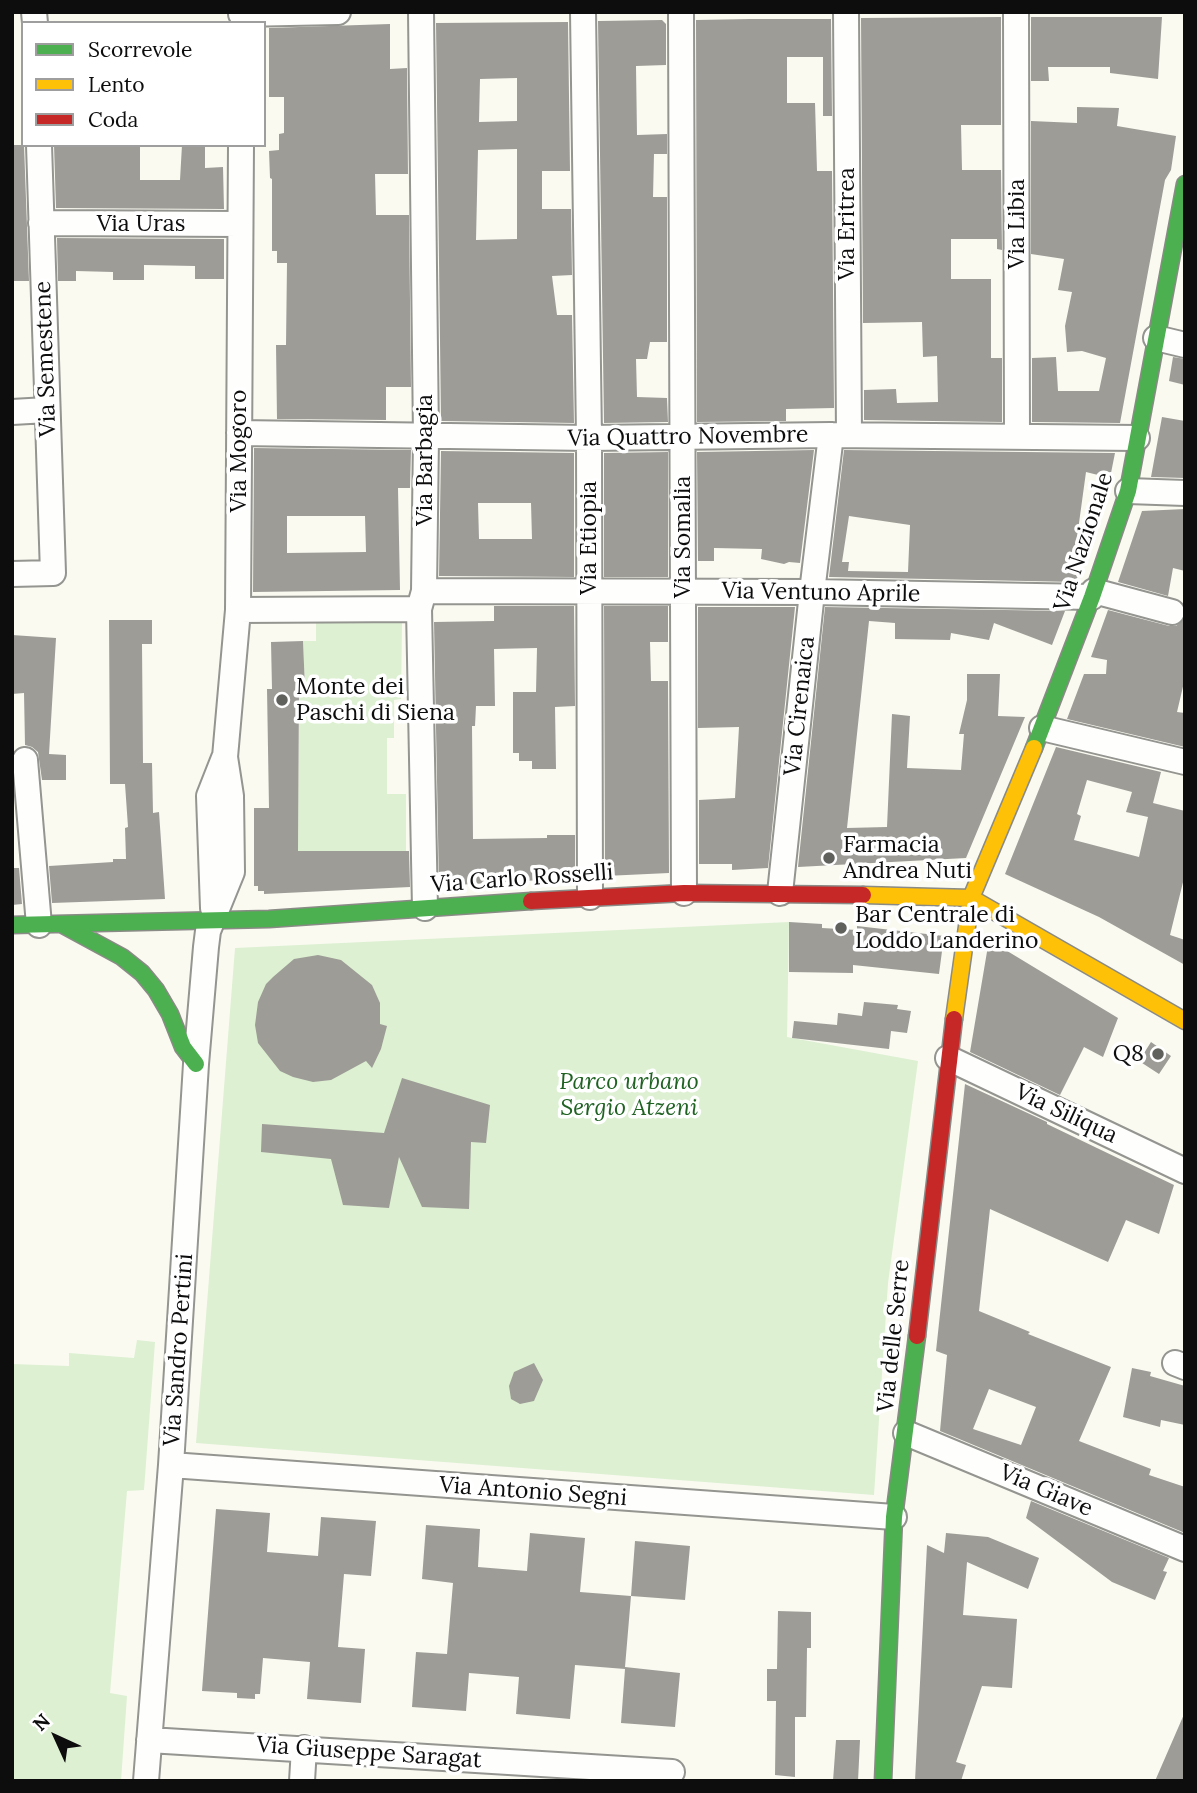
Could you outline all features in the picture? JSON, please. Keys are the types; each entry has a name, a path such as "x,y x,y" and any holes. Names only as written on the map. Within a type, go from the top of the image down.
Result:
{"street":[{"path":"241,16 338,12"},
{"name":"Via Barbagia","path":"421,12 426,437 422,600 425,908"},
{"name":"Via Etiopia","path":"583,12 589,438 590,897"},
{"name":"Via Somalia","path":"681,12 684,893"},
{"name":"Via Eritrea","path":"840,435 846,12"},
{"name":"Via Libia","path":"1016,12 1017,436"},
{"name":"Via Semestene","path":"12,574 53,573 39,147"},
{"name":"Via Mogoro","path":"213,919 209,796 225,757 238,610 241,147"},
{"name":"Via Nazionale","path":"971,898 1042,728 1093,594 1128,491 1185,184"},
{"name":"Via Uras","path":"41,223 240,224"},
{"path":"1156,338 1185,345"},
{"path":"12,412 47,410"},
{"name":"Via Quattro Novembre","path":"239,433 589,438 840,435 1137,438"},
{"name":"Via Cirenaica","path":"780,893 812,592 840,435"},
{"path":"1128,491 1185,494"},
{"name":"Via Ventuno Aprile","path":"238,610 588,591 683,591 1093,594 1172,612"},
{"path":"1042,728 1185,762"},
{"path":"25,760 58,924 122,957 142,973 156,990 170,1014 183,1047 196,1064"},
{"name":"Via Carlo Rosselli","path":"12,925 269,919 684,893 971,898"},
{"path":"971,898 1185,1021"},
{"name":"Via delle Serre","path":"883,1781 894,1517 906,1433 948,1058 971,898"},
{"name":"Via Sandro Pertini","path":"146,1781 171,1465 196,1064 208,932 213,919"},
{"name":"Via Siliqua","path":"948,1058 1185,1171"},
{"name":"Via Giave","path":"906,1433 1185,1549"},
{"name":"Via Antonio Segni","path":"171,1465 894,1517"},
{"name":"Via Giuseppe Saragat","path":"149,1740 672,1772"},
{"path":"303,1781 304,1748"}],"green space":[{"path":"316,623 402,623 401,699 394,700 394,738 387,738 387,794 406,794 406,851 298,851 299,688 305,687 303,641 316,641"},
{"name":"Parco urbano Sergio Atzeni","path":"789,922 787,1037 918,1061 888,1283 874,1495 196,1443 235,948"},
{"path":"137,1340 155,1342 144,1490 127,1491 110,1693 127,1696 121,1781 12,1781 12,1364 69,1366 69,1353 134,1358"}],"building":[{"path":"1001,17 1001,125 961,125 962,170 1001,170 1002,250 997,249 997,239 951,239 951,279 991,279 991,358 1002,358 1002,422 864,420 864,390 896,389 897,403 938,402 937,356 923,357 922,322 863,323 861,18"},
{"path":"1031,17 1162,17 1158,79 1110,73 1110,67 1048,67 1049,81 1031,81"},
{"path":"831,19 832,116 823,116 823,57 787,57 787,103 815,103 817,171 832,171 834,408 786,409 786,421 697,422 696,20"},
{"path":"662,20 666,24 666,65 636,66 637,135 667,134 667,154 654,154 653,197 667,197 667,342 650,342 647,359 636,359 637,397 667,398 668,422 604,423 598,21"},
{"path":"568,22 570,171 542,171 542,209 571,209 572,275 552,276 557,315 572,315 574,423 441,421 436,23","holes":["517,78 517,121 479,122 480,79","517,149 517,239 476,240 478,150"]},
{"path":"390,24 390,69 407,68 408,174 375,174 376,215 409,215 411,387 386,387 386,420 277,419 276,345 286,345 287,263 277,263 277,251 272,251 272,179 269,151 279,150 279,134 284,133 284,97 269,97 269,28"},
{"path":"1077,107 1119,108 1117,126 1176,136 1171,170 1165,180 1120,423 1032,422 1032,358 1056,357 1058,391 1099,391 1106,358 1082,351 1067,352 1065,326 1072,292 1058,290 1064,259 1031,254 1031,121 1077,123"},
{"path":"12,145 21,145 24,147 29,281 12,281"},
{"path":"54,147 140,147 140,180 180,180 182,147 205,147 205,168 223,167 224,209 56,208"},
{"path":"57,238 224,239 224,279 195,279 195,266 144,265 144,280 113,280 113,272 76,271 76,281 58,281"},
{"path":"1173,357 1185,359 1185,385 1169,381"},
{"path":"1162,417 1185,421 1185,478 1151,477"},
{"path":"254,448 411,450 410,488 398,488 400,590 253,592","holes":["287,516 365,516 366,552 287,553"]},
{"path":"814,450 800,563 784,564 761,559 762,549 714,548 714,561 698,561 697,452"},
{"path":"844,450 1115,453 1110,478 1086,472 1072,574 1078,575 1076,582 829,577","holes":["849,516 910,525 908,572 848,571 849,562 842,562"]},
{"path":"441,451 574,453 574,577 439,576","holes":["478,503 531,503 532,539 479,539"]},
{"path":"668,452 668,577 604,577 604,453"},
{"path":"1185,509 1185,571 1173,568 1168,596 1118,582 1142,511"},
{"path":"494,606 574,606 575,706 555,707 556,769 532,769 532,761 519,761 519,753 513,753 513,692 536,692 537,648 494,649 495,706 476,706 475,726 472,726 473,839 575,835 575,878 439,886 434,622 494,621"},
{"path":"604,606 668,606 668,642 650,642 651,681 668,681 669,873 605,876"},
{"path":"698,607 795,607 768,868 732,870 732,864 699,864 699,800 735,798 739,727 698,728"},
{"path":"825,607 1065,611 1052,645 994,623 989,640 951,633 950,640 895,639 895,623 869,621 847,828 887,827 892,714 910,716 907,768 961,770 964,734 959,734 967,700 967,674 1000,674 998,716 1025,717 966,858 798,867"},
{"path":"1108,610 1169,626 1176,626 1185,619 1185,678 1177,712 1185,713 1185,747 1067,719 1084,674 1106,674 1107,660 1091,657"},
{"path":"109,620 152,620 152,644 142,644 143,763 152,763 153,813 159,812 165,899 52,903 49,866 126,859 125,828 128,827 125,784 110,784"},
{"path":"12,635 56,638 49,754 66,755 66,780 42,780 38,752 25,745 24,693 12,694"},
{"path":"303,641 305,688 299,688 298,851 409,851 410,887 264,894 264,891 258,891 258,886 254,886 254,808 269,808 267,689 272,689 271,642"},
{"path":"1056,747 1161,772 1153,803 1185,811 1185,874 1170,935 1185,940 1185,965 1099,917 1005,874","holes":["1087,780 1132,792 1126,812 1148,817 1139,857 1074,840 1081,816 1077,814"]},
{"path":"12,868 19,868 22,904 12,905"},
{"path":"789,922 822,924 822,928 857,930 857,926 944,936 939,974 853,965 853,973 789,972"},
{"path":"989,940 1118,1018 1103,1057 1084,1047 1060,1095 970,1052"},
{"path":"318,955 341,960 372,985 380,1003 380,1024 387,1026 372,1068 366,1061 331,1080 313,1082 280,1071 258,1043 255,1025 258,1002 266,984 294,959"},
{"path":"864,1002 898,1005 897,1009 911,1011 907,1033 891,1031 889,1049 792,1038 794,1021 837,1025 838,1013 862,1016"},
{"path":"1151,1042 1171,1056 1159,1074 1139,1061"},
{"path":"402,1078 490,1105 486,1143 471,1142 469,1209 422,1207 399,1157 389,1208 343,1205 331,1159 261,1152 262,1124 384,1133"},
{"path":"965,1084 1174,1185 1159,1234 1126,1220 1108,1262 990,1209 979,1311 1111,1367 1079,1441 1151,1469 1149,1475 1185,1487 1185,1533 940,1431 947,1355 936,1351","holes":["989,1389 1036,1407 1021,1445 973,1429"]},
{"path":"534,1363 543,1380 534,1401 520,1404 511,1399 509,1386 514,1372"},
{"path":"1132,1368 1151,1372 1150,1376 1185,1386 1185,1425 1161,1420 1160,1427 1123,1417"},
{"path":"1031,1501 1169,1558 1163,1571 1167,1572 1155,1600 1112,1582 1026,1518"},
{"path":"216,1509 270,1513 267,1552 318,1556 321,1517 376,1521 371,1576 344,1574 338,1647 365,1649 361,1703 307,1699 310,1662 263,1658 260,1694 255,1694 255,1699 237,1698 237,1693 202,1691"},
{"path":"426,1525 480,1529 478,1567 527,1571 530,1533 585,1538 580,1592 631,1596 625,1667 680,1673 675,1727 621,1723 625,1669 575,1665 570,1719 516,1714 519,1677 469,1673 466,1711 412,1707 416,1652 447,1654 453,1583 422,1579"},
{"path":"946,1533 988,1537 1039,1558 1028,1589 967,1562 963,1615 1017,1619 1012,1688 982,1686 956,1762 966,1765 961,1781 915,1781 927,1545 944,1553"},
{"path":"635,1541 690,1546 685,1600 631,1596"},
{"path":"778,1611 811,1612 811,1648 807,1648 806,1717 795,1717 795,1777 775,1775 776,1701 767,1701 767,1669 777,1669"},
{"path":"1185,1712 1185,1781 1155,1781"},
{"path":"836,1740 860,1740 858,1781 833,1781"}],"traffic: fast":[{"path":"1034,748 1092,597 1128,491 1185,184"},
{"path":"12,925 269,919 531,901"},
{"path":"63,925 122,957 142,973 156,990 170,1014 183,1047 196,1064"},
{"path":"883,1781 894,1517 917,1336"}],"traffic: slow":[{"path":"954,1019 971,898 1034,748"},
{"path":"863,895 971,898 1185,1021"}],"traffic: jam":[{"path":"531,901 684,893 863,895"},
{"path":"917,1336 954,1019"}],"place":[{"name":"Monte dei Paschi di Siena","path":"282,700"},
{"name":"Farmacia Andrea Nuti","path":"829,858"},
{"name":"Bar Centrale di Loddo Landerino","path":"841,928"},
{"name":"Q8","path":"1158,1054"}]}
